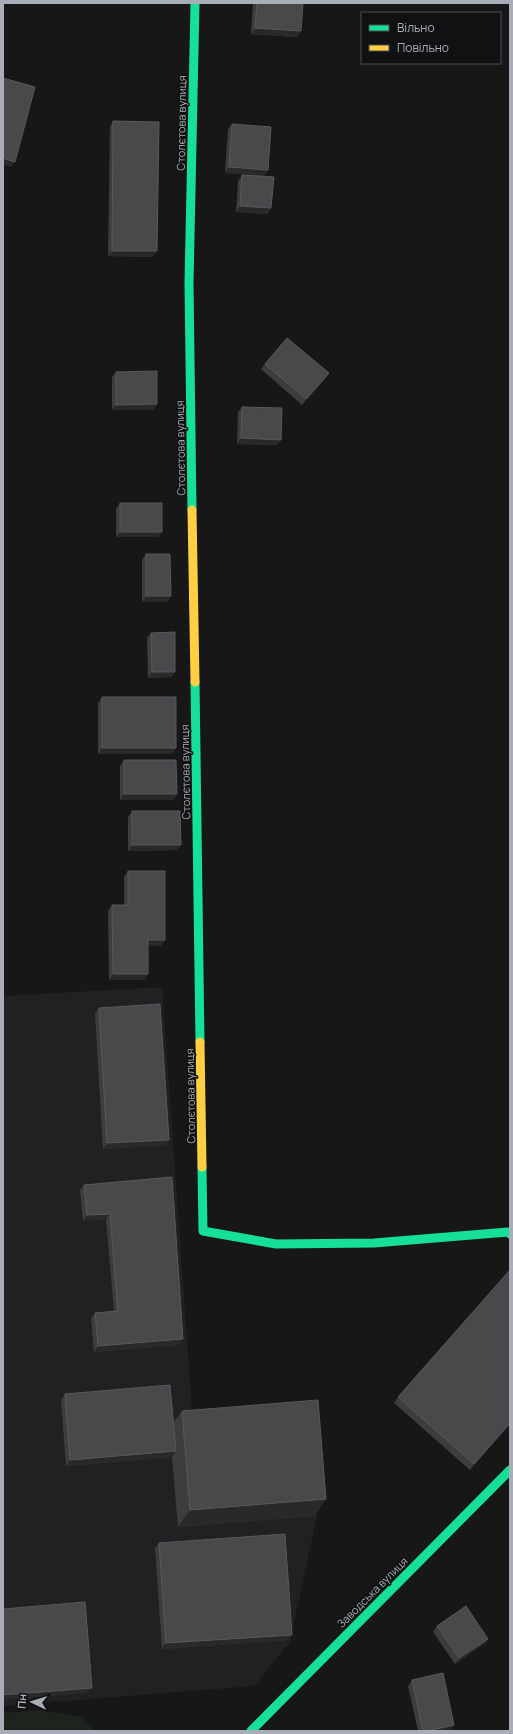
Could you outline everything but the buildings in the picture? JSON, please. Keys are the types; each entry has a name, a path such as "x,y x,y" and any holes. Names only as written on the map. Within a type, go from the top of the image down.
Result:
{"street":[{"name":"Столєтова вулиця","path":"195,3 189,283 203,1231 276,1244 374,1243 476,1234 508,1232 510,1234"},
{"name":"Заводська вулиця","path":"251,1731 510,1470"}],"shaded area":[{"path":"162,987 193,1423 309,1414 317,1516 290,1642 254,1686 3,1706 3,996"},
{"path":"45,1710 80,1717 95,1731 3,1731 3,1713"}],"traffic: fast":[{"path":"192,510 189,283 195,3"},
{"path":"195,682 200,1042"},
{"path":"202,1167 203,1231 276,1244 374,1243 508,1232 510,1234"},
{"path":"251,1731 510,1470"}],"traffic: slow":[{"path":"192,510 195,682"},
{"path":"200,1042 202,1167"}]}
